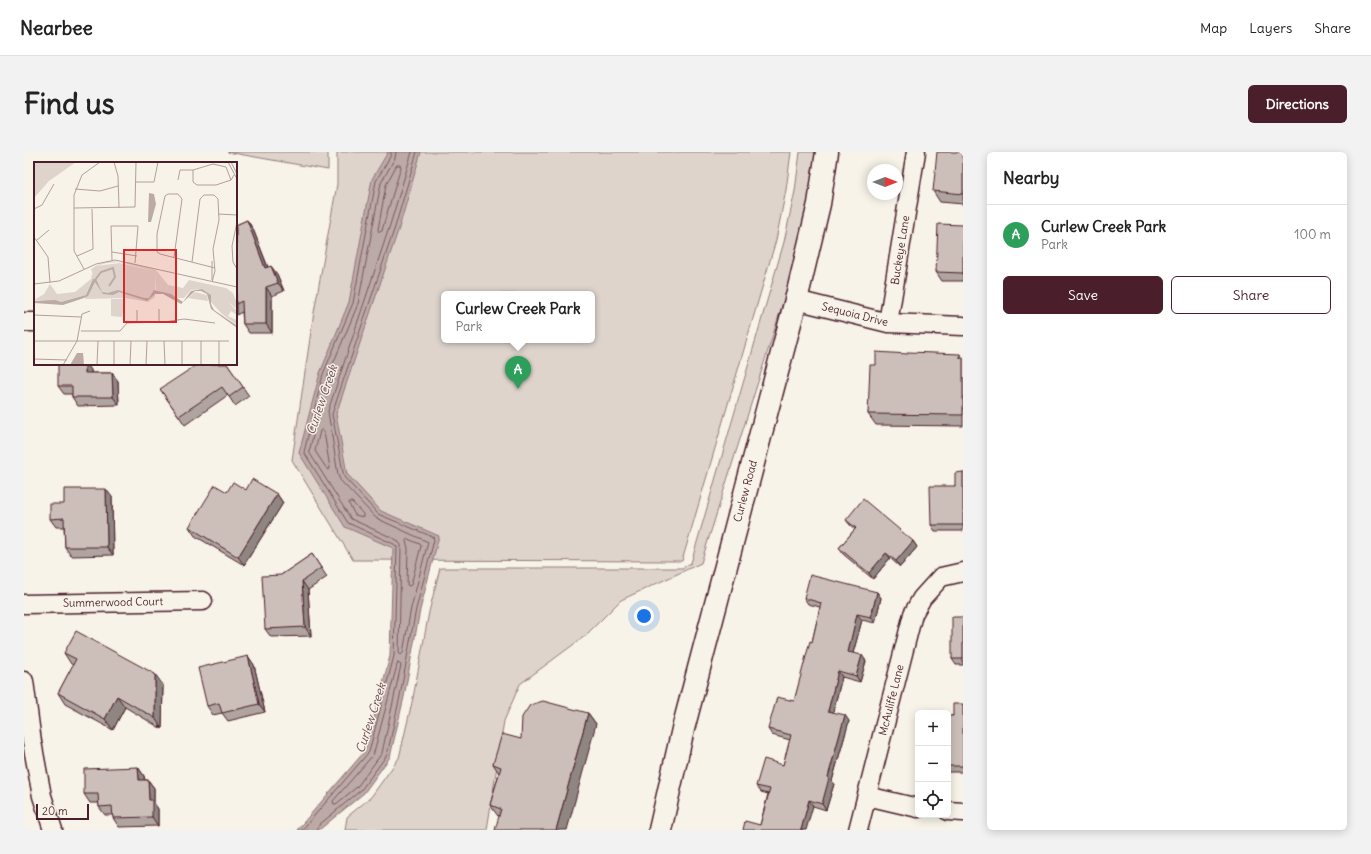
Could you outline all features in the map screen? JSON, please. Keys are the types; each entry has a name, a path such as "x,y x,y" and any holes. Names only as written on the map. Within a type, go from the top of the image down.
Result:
{"main road":[{"name":"Curlew Road","path":"660,830 683,729 796,300 819,204 827,152"}],"street":[{"name":"Buckeye Lane","path":"888,323 916,152"},
{"name":"Sequoia Drive","path":"796,300 888,323 963,326"},
{"name":"McAuliffe Lane","path":"858,830 913,614 922,598 941,577 963,572"},
{"name":"Summerwood Court","path":"24,604 203,601"},
{"path":"24,680 32,742 42,796 53,830"},
{"path":"867,796 915,807"},
{"path":"951,811 963,812"}],"shaded area":[{"path":"227,152 328,152 328,170 233,153"},
{"path":"337,152 791,152 786,190 776,240 682,561 353,560 292,460 313,318 337,184"},
{"path":"800,152 817,152 807,212 792,274 701,563 621,600 585,636 520,684 504,721 487,830 345,830 347,817 371,797 399,758 413,698 429,612 440,568 682,568 691,563 784,242 795,191"}],"water":[{"name":"Curlew Creek","path":"388,152 421,152 399,228 336,414 347,474 381,511 439,536 420,610 404,697 390,757 364,793 319,830 297,830 365,751 390,656 393,548 345,527 299,453 320,373 349,302 372,179"}],"building":[{"path":"937,152 963,152 963,194 933,191"},
{"path":"247,220 265,268 271,266 278,283 266,287 266,324 243,324 242,301 237,304 237,225"},
{"path":"938,224 963,225 963,273 936,272"},
{"path":"876,352 908,354 908,352 960,354 960,358 963,358 963,415 868,414 870,365 876,365"},
{"path":"58,365 85,365 85,373 112,373 113,397 72,397 72,386 58,386"},
{"path":"196,365 228,365 243,387 229,397 222,387 179,416 160,389"},
{"path":"963,472 963,525 931,525 930,486 955,486 955,473"},
{"path":"252,479 277,494 238,557 189,527 215,485 227,492 233,482 246,490"},
{"path":"64,489 106,489 107,547 65,547 64,518 50,519 50,504 64,504"},
{"path":"863,499 913,541 896,561 886,553 869,573 839,548 856,528 846,520"},
{"path":"312,554 321,568 302,581 305,627 265,629 262,576 281,575"},
{"path":"810,575 877,592 871,617 857,614 848,652 862,655 856,676 838,671 828,711 845,715 822,804 809,800 801,830 743,830 745,821 760,825 770,789 756,786 764,759 783,765 791,735 768,729 777,697 794,701 810,641 812,642 821,603 804,598"},
{"path":"952,617 963,617 963,659 952,659"},
{"path":"76,631 155,674 155,718 117,696 105,719 58,693 76,659 64,653"},
{"path":"248,656 259,704 222,713 219,703 207,706 198,668"},
{"path":"543,701 588,713 556,830 495,830 501,809 490,805 501,767 493,764 502,734 521,739 522,717 530,705"},
{"path":"953,704 963,704 963,766 951,766 951,716 953,716"},
{"path":"138,767 139,780 148,780 149,800 152,800 152,817 113,818 112,806 99,807 98,794 84,794 84,769"}],"place":[{"name":"Curlew Creek Park","path":"518,389"}]}
